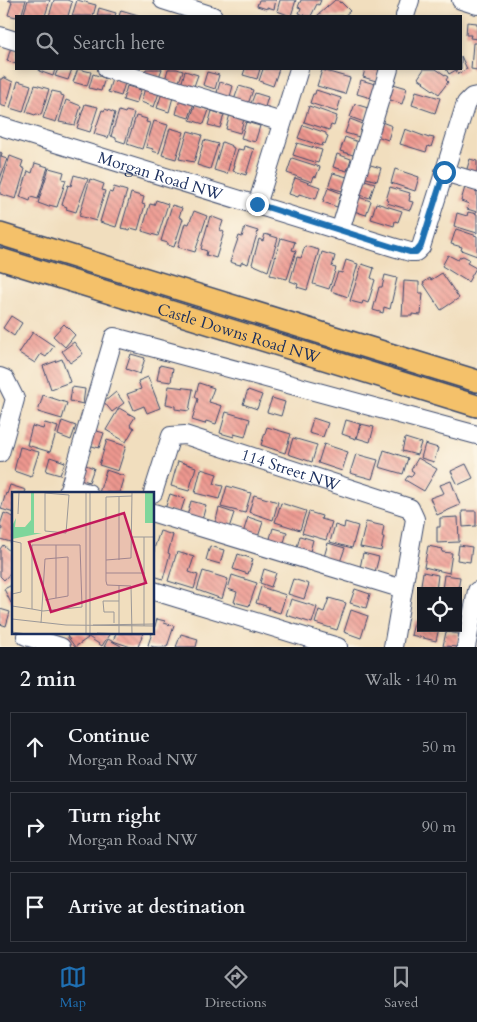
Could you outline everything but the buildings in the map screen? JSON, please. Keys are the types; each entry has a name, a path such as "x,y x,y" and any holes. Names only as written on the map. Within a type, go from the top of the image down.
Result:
{"main road":[{"name":"Castle Downs Road NW","path":"0,234 477,381"},
{"name":"Castle Downs Road NW","path":"0,259 477,406"}],"street":[{"path":"163,0 210,15"},
{"path":"405,15 410,0"},
{"path":"461,0 477,5"},
{"path":"0,36 15,41"},
{"path":"110,70 282,122"},
{"path":"257,204 299,70"},
{"path":"340,230 389,70"},
{"name":"Morgan Road NW","path":"0,126 393,247 416,252 421,246 466,103 472,97 477,96"},
{"path":"444,172 477,182"},
{"path":"82,492 69,490 114,337 477,435"},
{"path":"0,453 15,399 3,378"},
{"name":"114 Street NW","path":"153,492 171,436 185,434 410,508 415,519 403,589"},
{"path":"155,513 403,589 393,647"},
{"path":"155,591 338,647"},
{"path":"466,647 477,591"},
{"path":"27,634 26,636 61,647"}],"route":[{"path":"257,204 393,247 416,252 421,246 444,172"}]}
